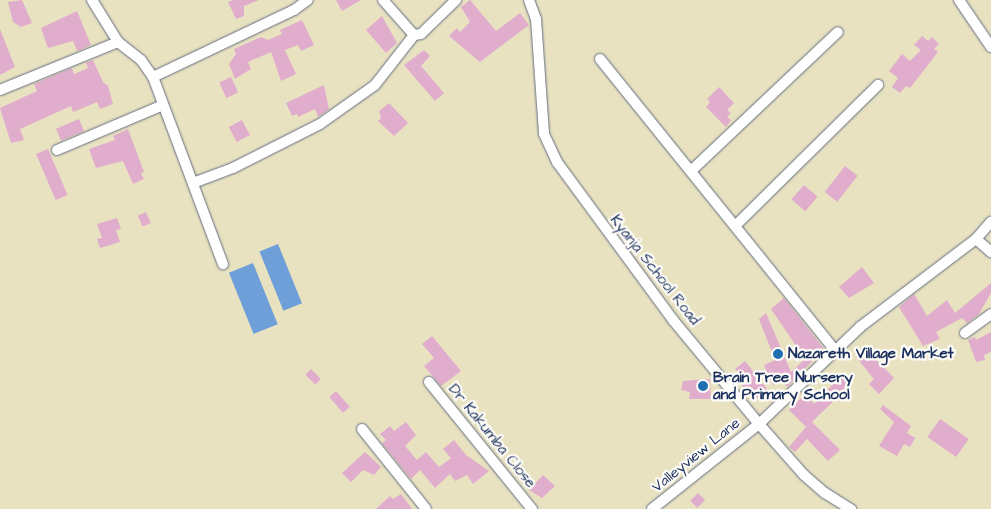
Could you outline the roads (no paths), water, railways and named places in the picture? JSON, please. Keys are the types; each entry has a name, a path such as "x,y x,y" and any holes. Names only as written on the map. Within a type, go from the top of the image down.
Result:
{"street":[{"path":"92,0 118,42 141,60 153,77 223,264"},
{"path":"153,77 294,10 308,0"},
{"path":"384,0 414,35"},
{"path":"192,183 233,168 320,124 374,85 414,35 421,34 456,0"},
{"name":"Kyanja School Road","path":"529,0 536,19 542,121 548,147 606,233 759,424 804,475 825,493 851,509"},
{"path":"959,0 991,47"},
{"path":"691,171 838,32"},
{"path":"0,90 118,42"},
{"path":"600,59 834,350"},
{"path":"735,226 878,85"},
{"path":"57,150 163,105"},
{"name":"Valleyview Lane","path":"652,509 759,424 834,350 976,239 991,222"},
{"path":"976,239 991,252"},
{"path":"964,333 991,314"},
{"name":"Dr Kakumba Close","path":"429,382 532,509"},
{"path":"362,429 426,509"}],"water":[{"path":"278,244 302,303 283,311 259,251"},
{"path":"253,263 278,324 254,334 229,273"}],"place":[{"name":"Nazareth Village Market","path":"778,354"},
{"name":"Brain Tree Nursery and Primary School","path":"703,386"}]}
